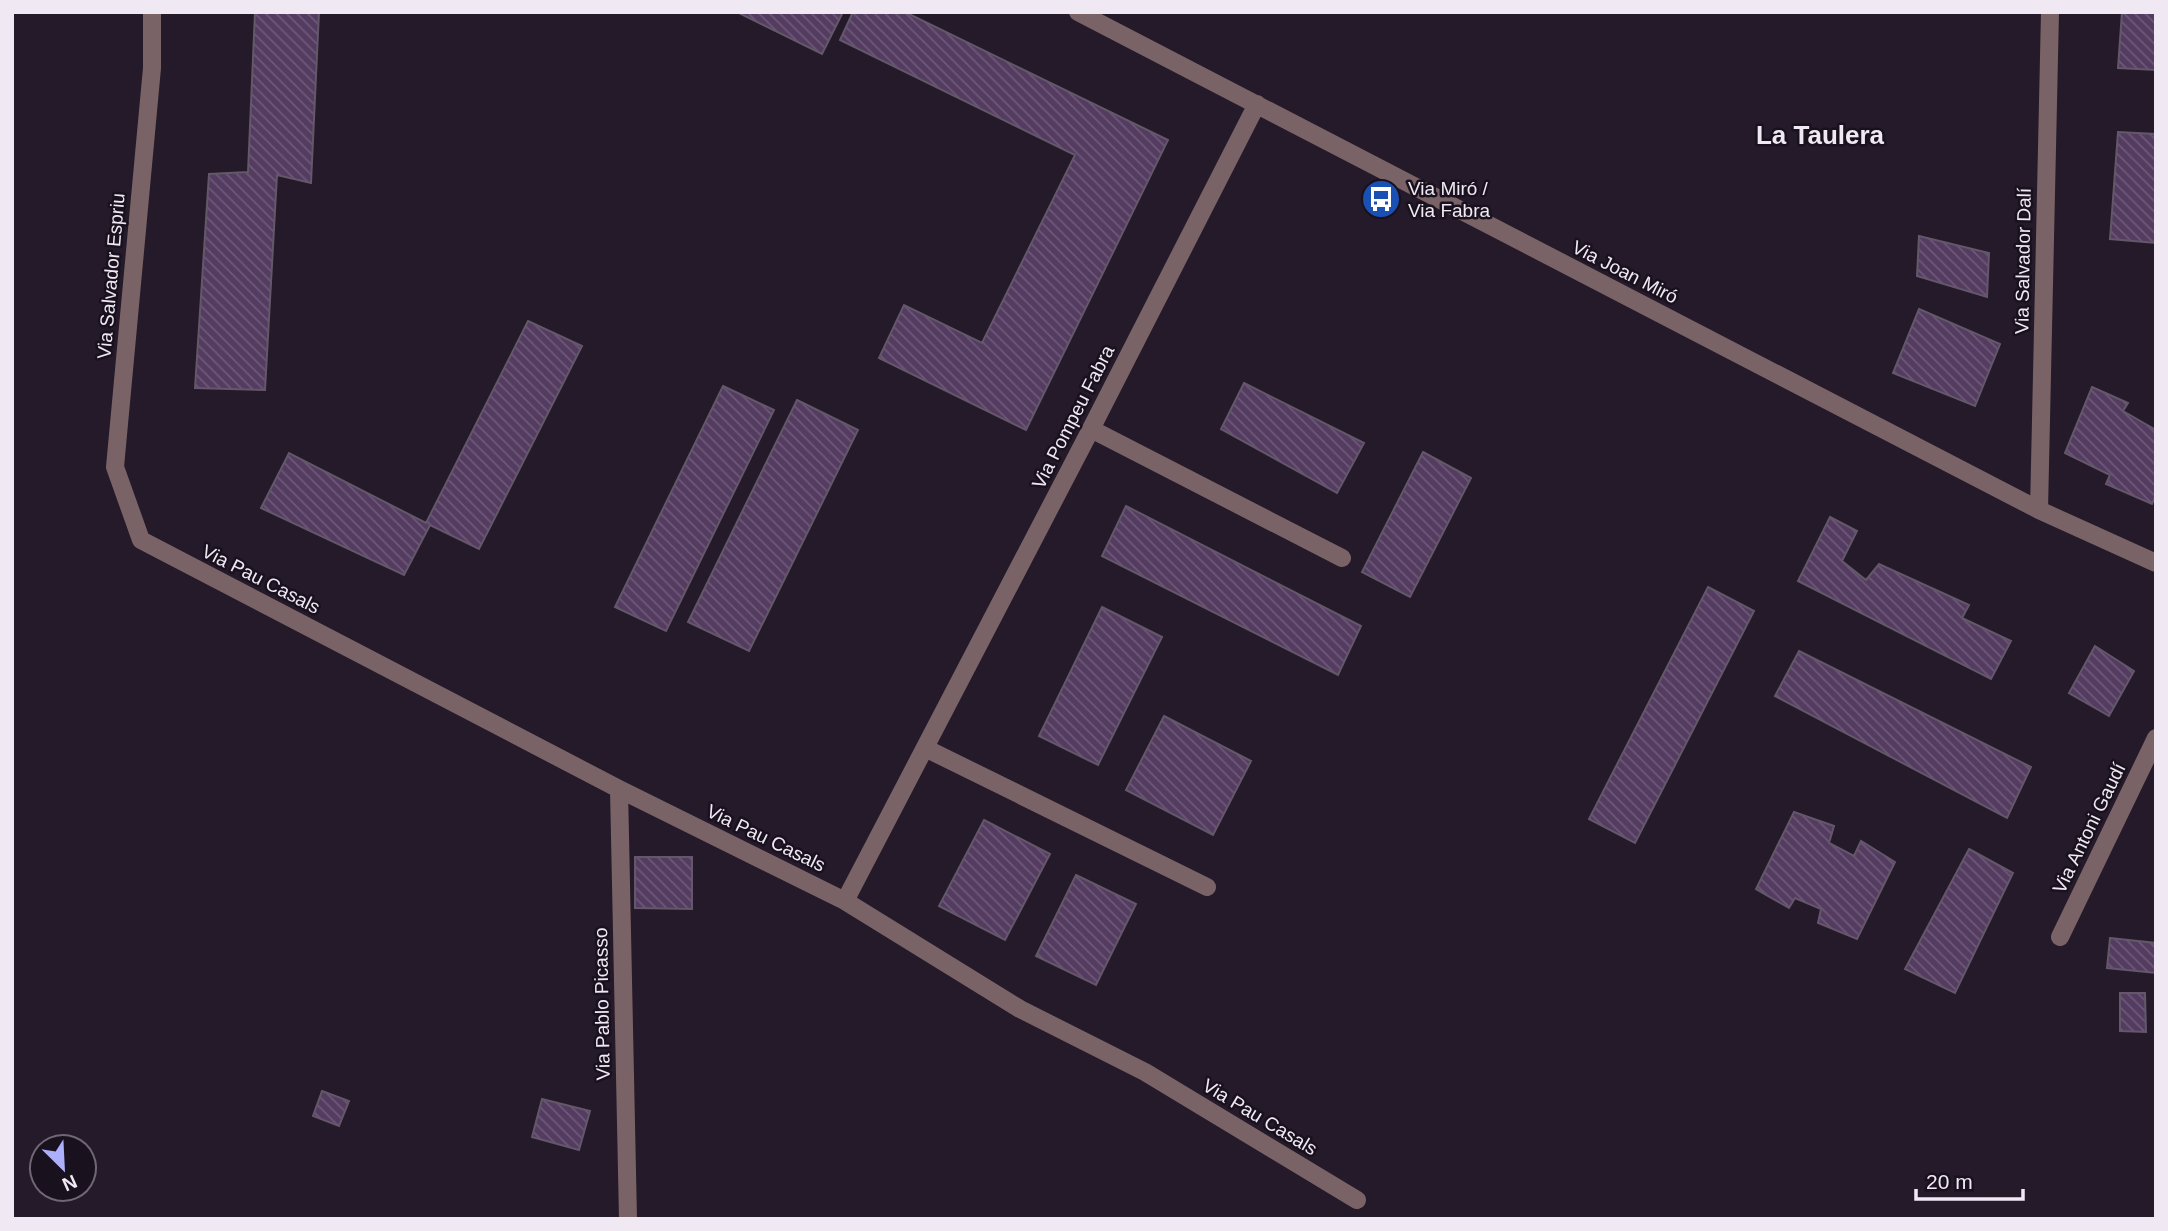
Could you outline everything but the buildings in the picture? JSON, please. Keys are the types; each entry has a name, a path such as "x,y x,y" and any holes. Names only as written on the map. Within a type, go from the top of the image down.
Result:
{"street":[{"name":"Via Salvador Espriu","path":"141,540 115,467 152,68 152,12"},
{"name":"Via Joan Miró","path":"1079,12 2039,510 2156,563"},
{"name":"Via Salvador Dalí","path":"2039,510 2050,12"},
{"name":"Via Pompeu Fabra","path":"845,901 1257,104"},
{"path":"1091,429 1342,558"},
{"name":"Via Pau Casals","path":"141,540 619,789 845,901 1020,1009 1145,1072 1357,1200"},
{"name":"Via Antoni Gaudí","path":"2060,937 2156,738"},
{"path":"925,748 1207,887"},
{"name":"Via Pablo Picasso","path":"619,789 628,1219"}],"place":[{"name":"Via Miró / Via Fabra","path":"1381,199"}],"district":[{"name":"La Taulera","path":"1820,135"}]}
